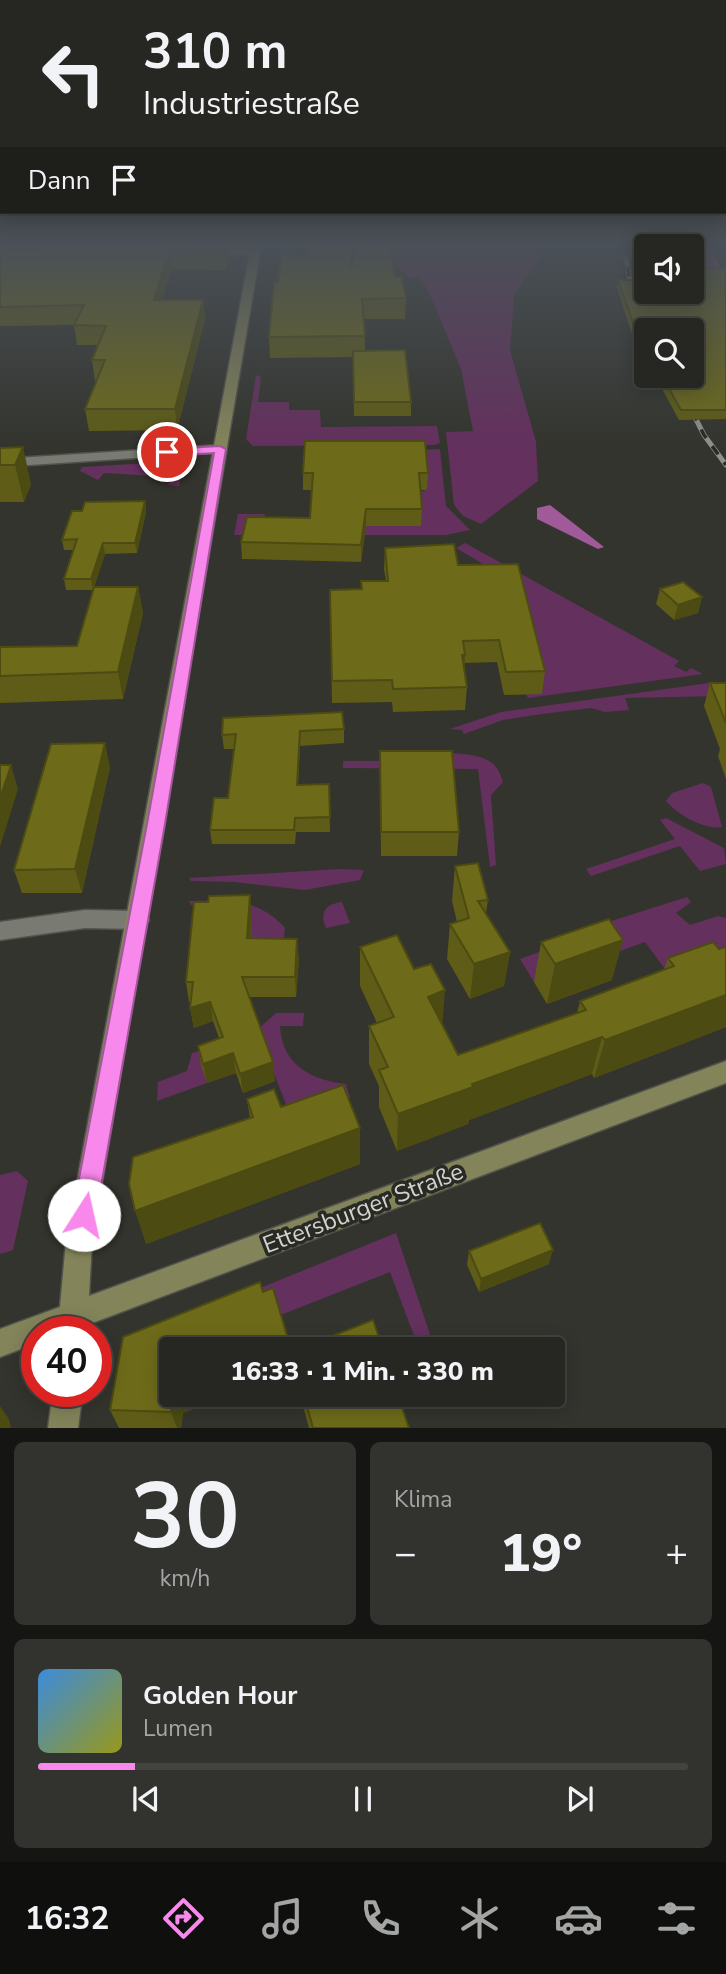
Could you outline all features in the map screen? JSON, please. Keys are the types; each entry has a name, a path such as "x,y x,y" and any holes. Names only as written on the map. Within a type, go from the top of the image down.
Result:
{"street":[{"path":"74,1316 79,1241 244,314"},
{"path":"0,463 220,449"},
{"path":"0,931 85,919 138,920"},
{"name":"Ettersburger Straße","path":"94,1316 726,1072"},
{"name":"Ettersburger Straße","path":"0,1343 21,1338"},
{"path":"63,1428 66,1407"}],"shaded area":[{"path":"438,314 513,314 510,350 536,442 538,481 481,524 463,516 454,505 446,432 473,431 461,369"},
{"path":"256,375 261,377 258,402 289,402 289,410 320,410 321,427 437,426 440,443 253,446 246,439"},
{"path":"440,449 446,506 470,530 446,535 234,535 238,514 265,514 263,532 427,490 419,450"},
{"path":"184,461 179,486 168,485 171,477 104,473 98,480 80,471 82,467"},
{"path":"550,505 604,547 598,549 537,519 537,508"},
{"path":"465,543 679,661 674,666 686,672 691,668 703,674 528,698 526,694 541,693 495,571 456,548"},
{"path":"716,682 726,690 721,696 625,698 629,710 605,712 591,708 542,714 503,720 464,734 462,730 450,729 501,712"},
{"path":"449,752 490,761 503,782 491,795 496,865 490,867 478,769 343,768 343,761 390,761"},
{"path":"703,783 711,787 722,827 707,826 692,820 666,801 672,793"},
{"path":"666,818 724,848 726,864 700,871 680,846 591,876 586,869 675,839 660,820"},
{"path":"364,870 360,880 305,890 234,882 191,881 189,878"},
{"path":"687,897 691,902 676,913 690,925 718,916 726,918 726,948 665,969 645,942 534,982 520,959 545,950 542,943"},
{"path":"189,901 229,901 253,906 275,918 285,928 284,937 279,940 250,941 212,907 191,905"},
{"path":"342,902 350,923 326,928 323,917 325,910"},
{"path":"276,1013 304,1013 303,1026 280,1026 286,1051 310,1074 346,1084 350,1098 291,1117 257,1030"},
{"path":"221,1043 202,1065 207,1083 157,1101 158,1082 187,1071 192,1053"},
{"path":"17,1171 28,1181 13,1250 0,1254 0,1175"},
{"path":"396,1233 431,1337 414,1337 390,1272 268,1320 260,1288"}],"building":[{"path":"80,314 199,314 175,409 85,409 105,360 92,360 106,326 74,325"},
{"path":"271,314 363,314 365,336 269,337"},
{"path":"630,314 726,314 726,410 681,410 669,388 704,388 704,318 634,318 634,324"},
{"path":"405,350 411,402 354,402 353,351"},
{"path":"305,441 425,441 428,473 419,473 422,509 366,509 361,545 241,542 247,517 310,518 313,473 303,473"},
{"path":"23,447 15,465 0,465 0,448"},
{"path":"145,501 135,543 103,543 91,579 64,579 77,539 62,540 72,511 82,511 85,502"},
{"path":"454,544 458,565 518,564 545,671 506,672 499,640 463,641 465,655 462,655 467,687 393,689 392,680 332,681 330,590 362,589 361,581 388,581 385,548"},
{"path":"683,582 702,597 678,605 660,589"},
{"path":"94,587 138,587 118,672 0,676 0,647 77,646"},
{"path":"710,683 726,683 726,723"},
{"path":"342,712 344,729 300,731 297,785 329,784 330,817 295,818 294,830 210,830 214,798 228,798 236,734 222,735 223,718"},
{"path":"105,743 75,869 14,870 51,744"},
{"path":"380,751 452,751 459,832 381,832"},
{"path":"0,765 11,765 0,799"},
{"path":"478,863 488,900 478,901 510,952 474,964 450,924 469,918 455,866"},
{"path":"250,895 247,938 297,939 295,977 242,977 273,1062 240,1074 233,1053 203,1064 198,1046 223,1037 210,1002 190,1008 193,982 186,982 194,902 208,902 209,896"},
{"path":"609,919 623,940 555,964 541,942"},
{"path":"397,935 414,969 431,964 445,990 428,997 458,1055 586,1010 580,1001 674,966 668,958 713,942 719,949 726,947 726,995 605,1040 602,1037 472,1084 473,1087 398,1114 379,1070 388,1067 369,1026 394,1017 360,947"},
{"path":"343,1085 360,1128 135,1211 129,1184 133,1157 253,1117 247,1099 274,1089 281,1107"},
{"path":"540,1223 553,1250 481,1279 469,1251"},
{"path":"260,1282 263,1292 273,1288 287,1337 159,1337 159,1407 172,1407 171,1412 110,1410 123,1337"},
{"path":"373,1320 379,1337 330,1337"},
{"path":"307,1407 402,1407 409,1428 313,1428"}],"railway":[{"path":"644,314 646,318"},
{"path":"680,388 704,435 726,465"}],"route":[{"path":"84,1215 156,824 220,449 167,452"}]}
